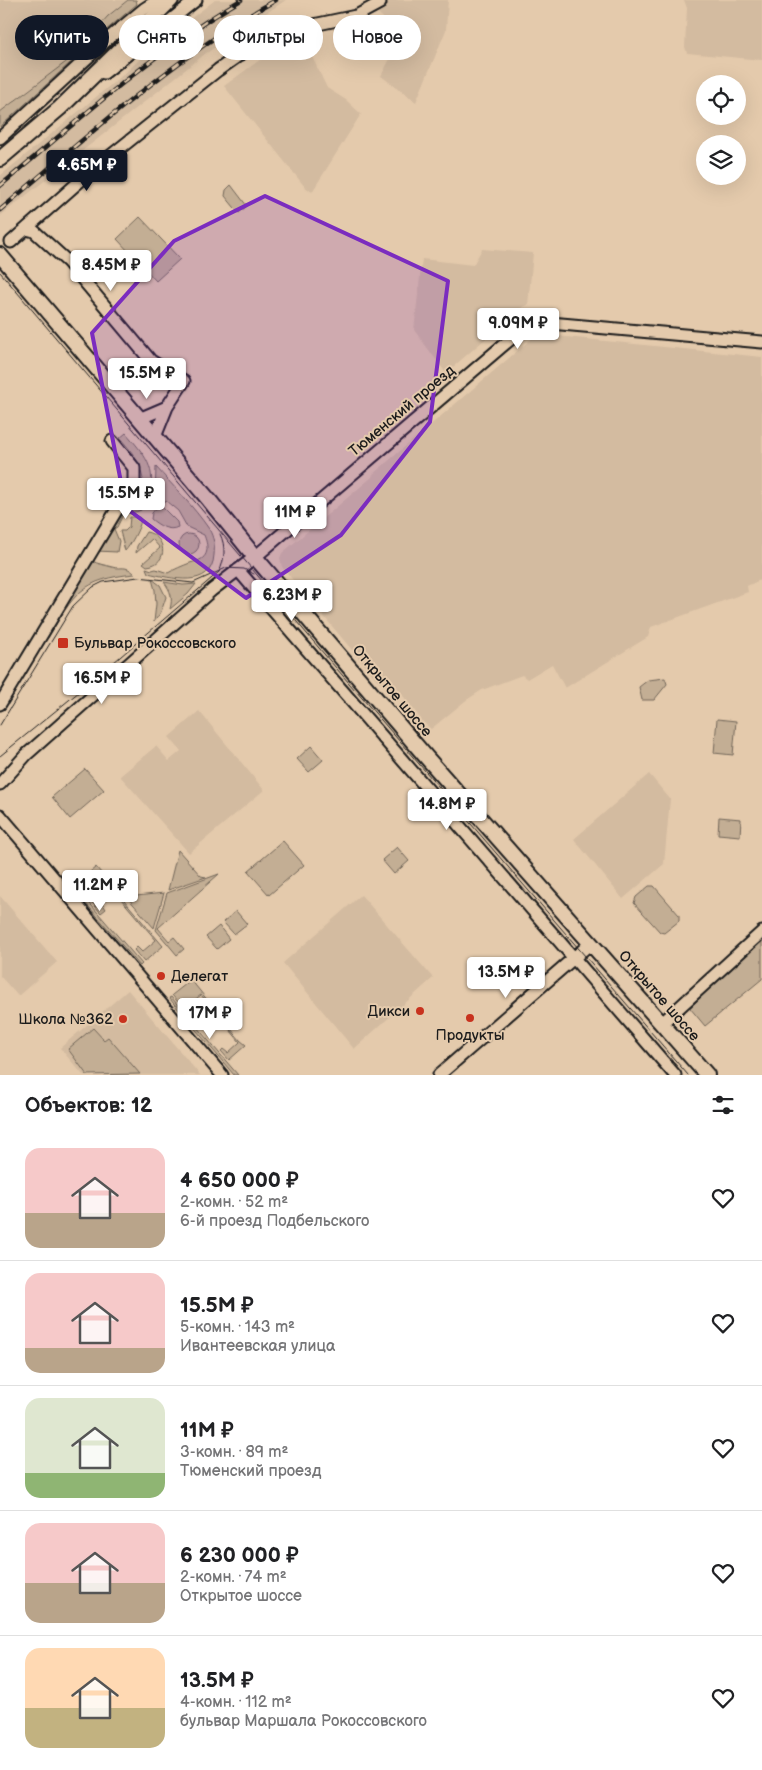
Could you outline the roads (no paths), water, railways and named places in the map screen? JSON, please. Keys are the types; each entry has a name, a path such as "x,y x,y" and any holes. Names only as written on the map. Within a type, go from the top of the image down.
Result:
{"main road":[{"path":"0,160 60,108 171,0"},
{"name":"Открытое шоссе","path":"0,255 209,500 255,557 428,758 707,1075"}],"street":[{"path":"0,138 109,38 158,0"},
{"path":"0,160 112,66 196,0"},
{"path":"11,242 88,173 218,70 256,44 318,24 356,16 380,3"},
{"path":"26,229 38,234 68,262 151,361 184,381 167,406 155,437"},
{"name":"Тюменский проезд","path":"0,784 26,755 212,590 255,557 527,325 544,322 762,342"},
{"path":"139,419 167,406"},
{"path":"0,704 124,498 135,476 134,468 112,441"},
{"path":"238,570 675,1075"},
{"path":"0,815 222,1075"},
{"path":"661,1024 762,932"},
{"path":"439,1075 591,943"}],"tram line":[{"path":"0,272 330,661 688,1075"},
{"path":"0,756 85,687 219,572 223,563 224,553 220,534"},
{"path":"0,725 73,606 93,587 103,582 138,577 193,583 226,568 244,569 254,574"}],"railway":[{"path":"0,186 146,64 241,0"},
{"path":"0,210 99,126 168,71 239,22 276,0"}],"place":[{"name":"Бульвар Рокоссовского","path":"63,643"},
{"name":"Делегат","path":"161,976"},
{"name":"Дикси","path":"420,1011"},
{"name":"Продукты","path":"470,1018"},
{"name":"Школа №362","path":"123,1019"}]}
